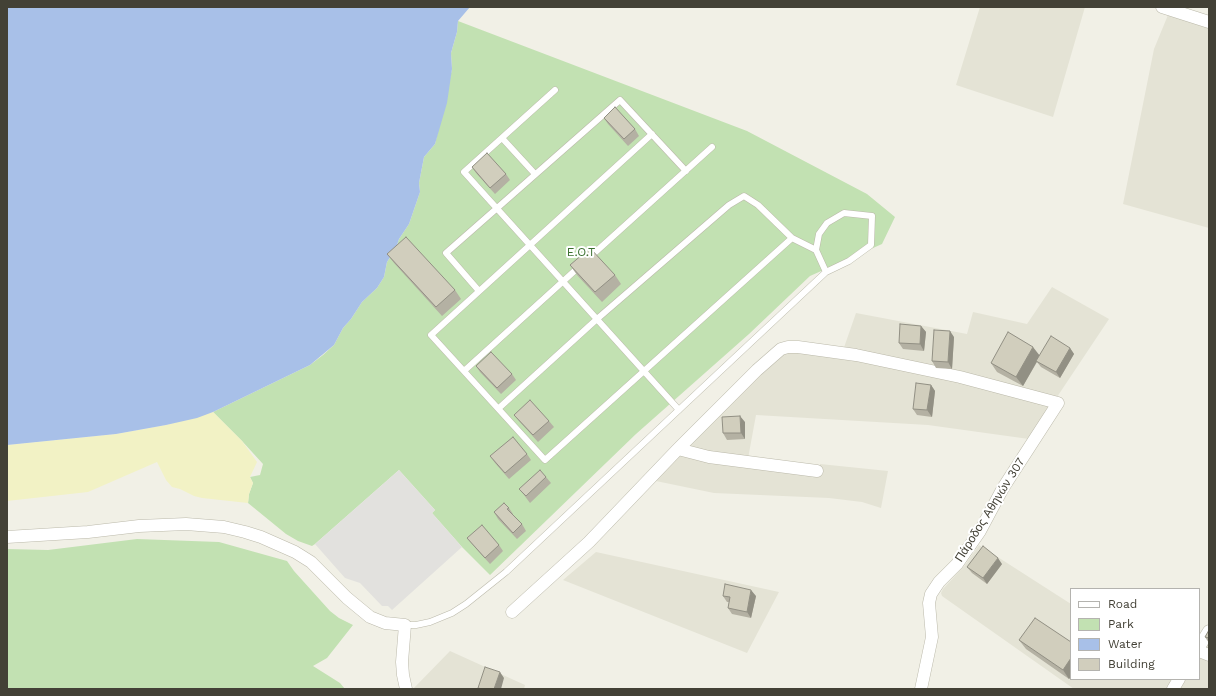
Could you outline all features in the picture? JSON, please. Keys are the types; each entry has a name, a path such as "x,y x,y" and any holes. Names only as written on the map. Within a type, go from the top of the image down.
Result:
{"street":[{"path":"1162,7 1209,22"},
{"name":"Πάροδος Αθηνών 307","path":"678,449 774,355 781,349 788,347 817,348 907,365 1058,403 1003,488 980,531 957,564 939,582 931,594 930,603 932,637 921,689"},
{"path":"512,612 589,542 678,449 709,456 817,471"},
{"path":"7,537 88,532 168,524 200,525 235,530 267,540 313,563 354,604 370,617 385,623 405,625 402,662 406,689"},
{"path":"1200,645 1209,631"},
{"path":"1173,689 1178,680"}],"lane":[{"path":"555,90 464,172 679,410"},
{"path":"479,291 446,253 620,100 686,171"},
{"path":"652,134 431,334 545,460 792,238"},
{"path":"502,138 535,174"},
{"path":"464,371 712,147"},
{"path":"499,408 597,319 729,205 744,196 758,205 792,238 816,250"},
{"path":"405,625 416,625 430,622 452,613 466,604 506,572 826,272 849,261 871,245 872,216 844,213 827,224 819,234 816,250 826,272"}],"shaded area":[{"path":"980,7 1085,7 1053,117 956,85"},
{"path":"1168,15 1209,28 1209,228 1123,204 1154,49"},
{"path":"1052,287 1109,319 1029,439 928,425 756,415 747,464 818,474 820,464 888,471 881,508 862,502 829,498 714,493 651,480 785,350 840,359 856,313 967,334 973,312 1027,324"},
{"path":"399,470 435,510 432,513 462,547 392,610 388,606 382,606 360,583 345,578 315,544"},
{"path":"979,545 1070,603 1070,680 1173,680 1168,689 1074,689 942,596 941,593 943,589 965,565"},
{"path":"596,552 779,592 747,653 563,580"},
{"path":"1209,643 1209,689 1178,689 1184,680 1200,680 1200,656"},
{"path":"450,651 525,685 524,689 413,689"}],"green space":[{"name":"E.O.T","path":"458,21 747,131 867,194 895,217 882,244 810,276 749,334 636,434 490,575 462,547 432,513 435,510 399,470 312,546 298,541 286,534 248,503 249,494 253,483 250,477 260,475 263,464 213,412 310,365 323,355 334,345 343,328 362,302 377,288 384,277 387,262 409,224 420,192 419,183 424,157 435,144 452,69 451,53 457,32"},
{"path":"137,539 219,542 287,561 294,571 330,611 339,618 353,625 327,658 313,666 340,683 345,689 7,689 7,549 48,550"}],"sand":[{"path":"213,412 242,441 257,462 250,477 253,483 249,494 248,503 202,498 172,487 166,480 157,462 88,492 7,501 7,445 116,434 166,425"}],"water":[{"path":"7,7 470,7 458,21 457,32 451,53 452,69 447,103 435,144 424,157 419,183 420,192 409,224 387,262 384,277 377,288 362,302 343,328 334,345 310,365 213,412 197,418 116,434 7,445"}],"building":[{"path":"615,107 635,129 624,139 604,118"},
{"path":"487,153 506,174 490,188 472,167"},
{"path":"406,237 455,290 436,307 387,254"},
{"path":"590,248 615,275 595,292 570,265"},
{"path":"900,324 921,326 920,344 899,343"},
{"path":"934,330 950,331 948,362 932,361"},
{"path":"1008,332 1033,347 1016,377 991,363"},
{"path":"1051,336 1070,348 1056,372 1036,361"},
{"path":"491,352 512,374 497,388 476,366"},
{"path":"916,383 931,385 927,410 913,409"},
{"path":"530,400 549,421 533,435 514,415"},
{"path":"740,416 741,433 723,433 722,417"},
{"path":"513,437 527,454 505,473 490,456"},
{"path":"540,470 546,477 526,496 519,489"},
{"path":"504,503 509,508 507,509 522,524 513,533 494,512"},
{"path":"482,525 499,545 485,558 467,538"},
{"path":"983,546 998,558 983,578 967,567"},
{"path":"725,584 751,590 747,612 728,608 730,597 723,596"},
{"path":"1035,618 1070,641 1070,660 1063,670 1019,640"},
{"path":"1209,630 1209,638 1205,637"},
{"path":"485,667 500,672 494,689 478,688"}]}
